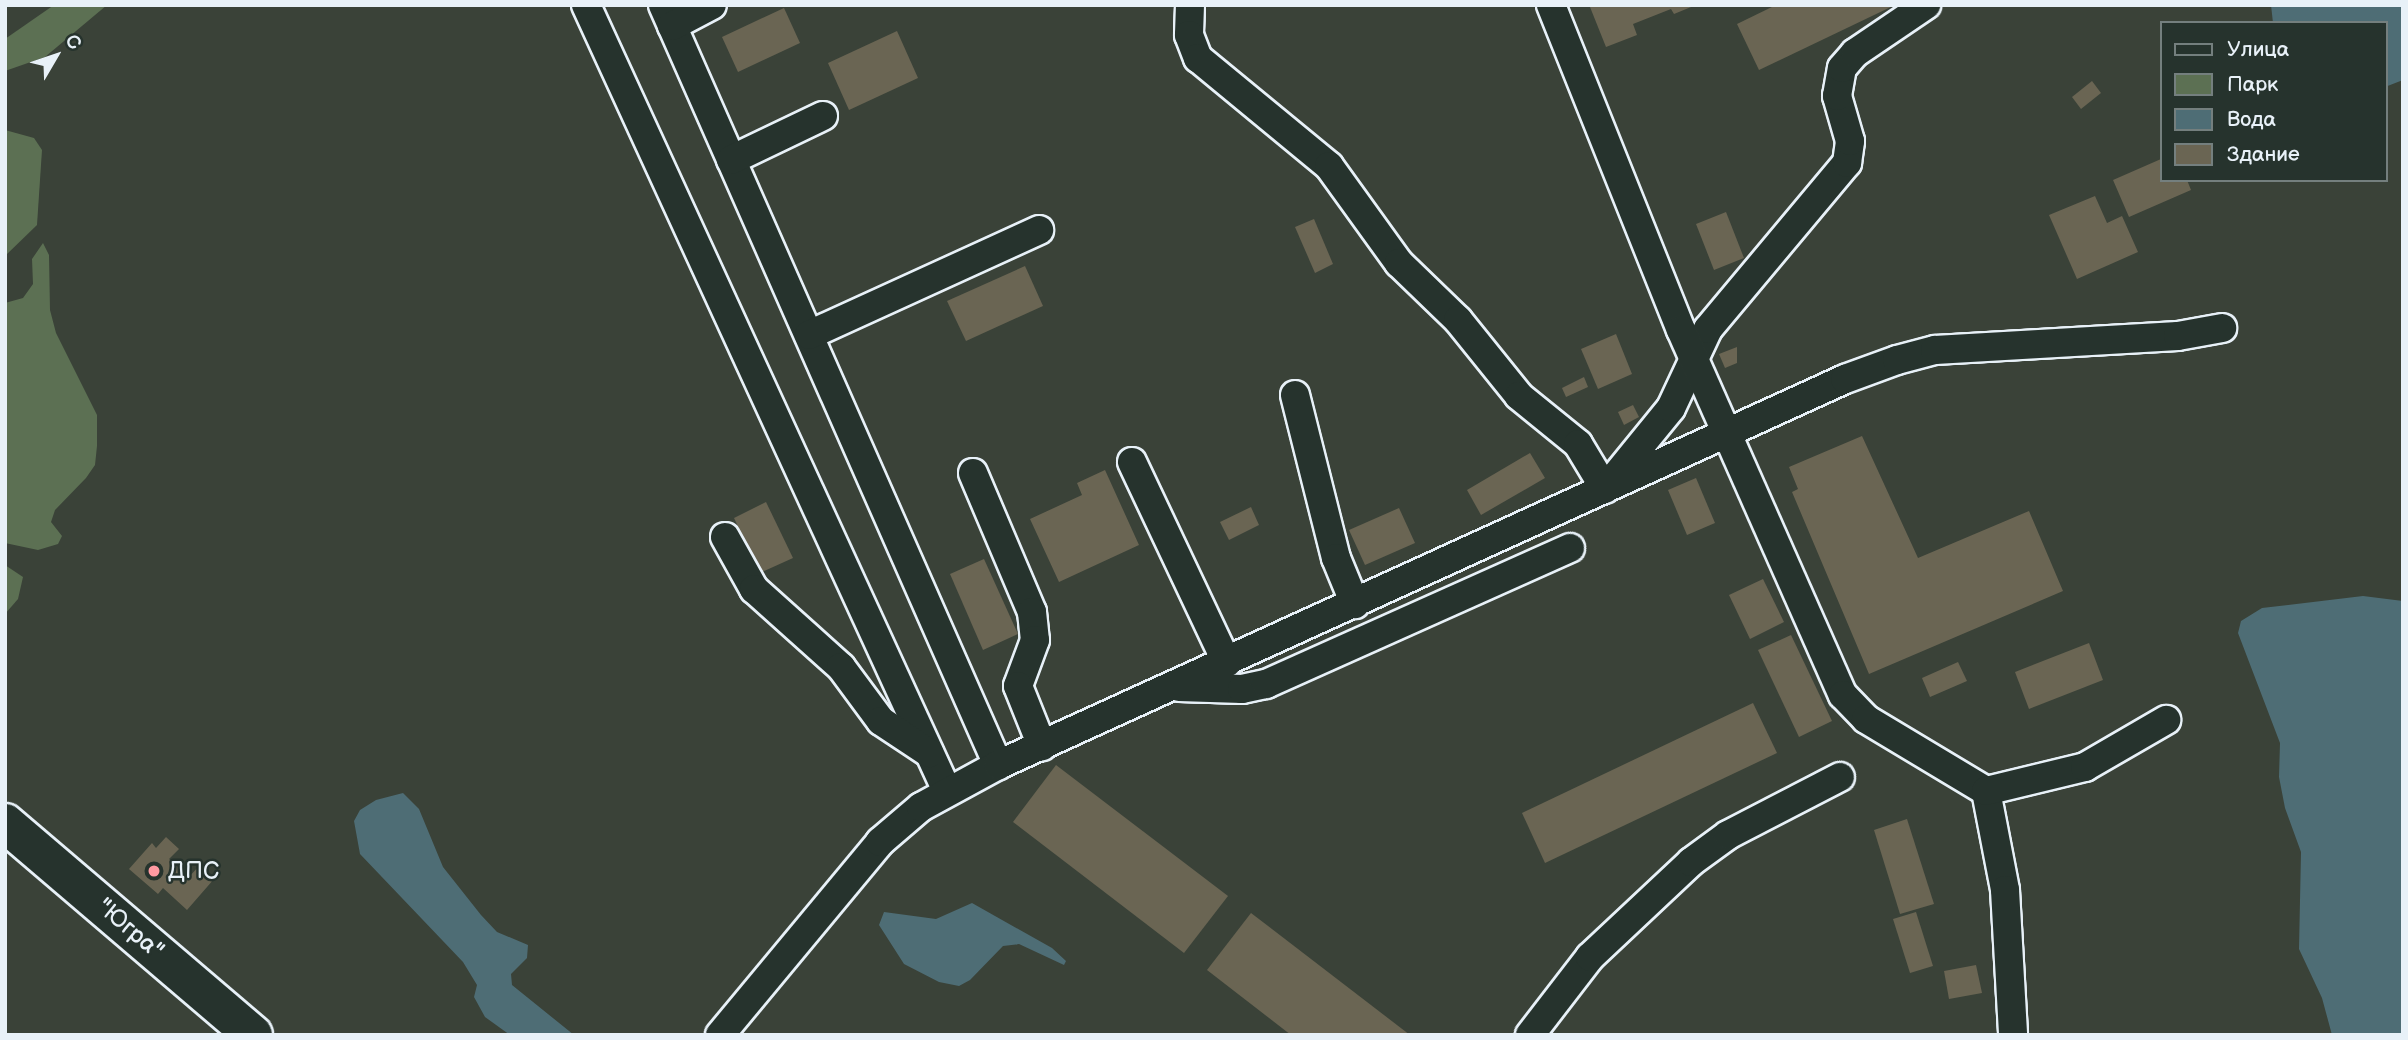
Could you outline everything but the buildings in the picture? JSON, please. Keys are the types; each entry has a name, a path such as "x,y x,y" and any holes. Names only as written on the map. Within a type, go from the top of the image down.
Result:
{"highway":[{"name":"\"Югра\"","path":"5,823 253,1035"}],"street":[{"path":"586,5 947,791"},
{"path":"712,5 667,15 998,765"},
{"path":"1190,5 1189,35 1198,58 1329,166 1399,263 1458,320 1519,396 1578,444 1605,489"},
{"path":"1551,5 1696,361 1849,704 1986,791 2085,767 2166,720"},
{"path":"1605,489 1656,431 1696,361 1708,328 1847,163 1850,141 1837,96 1842,68 1855,54 1926,5"},
{"path":"731,160 823,116"},
{"path":"809,335 1039,230"},
{"path":"720,1035 880,842 947,791 998,765 1605,489 1728,436 1845,379 1935,350 2178,336 2222,328"},
{"path":"1295,395 1336,558 1355,604"},
{"path":"1132,462 1227,663"},
{"path":"973,473 1032,612 1034,640 1018,686 1042,746"},
{"path":"725,537 754,589 841,667 881,721 930,753"},
{"path":"1173,687 1242,689 1266,684 1570,548"},
{"path":"1530,1035 1590,957 1690,862 1728,835 1840,777"},
{"path":"1986,791 2005,890 2013,1035"}],"green space":[{"path":"54,5 107,5 45,57 5,71 5,39"},
{"path":"5,130 34,138 42,150 37,225 5,256"},
{"path":"43,243 49,255 50,310 56,333 97,415 97,446 95,465 55,510 51,522 62,536 58,544 38,550 5,543 5,303 23,298 33,284 32,259"},
{"path":"5,565 23,577 18,599 5,614"}],"water":[{"path":"2271,5 2403,5 2403,80 2387,86 2387,21 2273,21"},
{"path":"2363,596 2403,601 2403,1035 2332,1035 2322,998 2299,949 2301,852 2285,808 2279,777 2280,743 2238,633 2241,621 2262,608"},
{"path":"403,793 419,809 443,867 481,915 497,932 528,945 527,958 511,974 512,985 574,1035 510,1035 485,1017 474,997 477,985 463,962 360,854 354,821 360,810 376,800"},
{"path":"972,903 1052,948 1066,961 1064,965 1019,944 1003,946 970,980 959,986 939,982 904,964 879,925 884,912 936,919"}],"place":[{"name":"ДПС","path":"154,871"}]}
